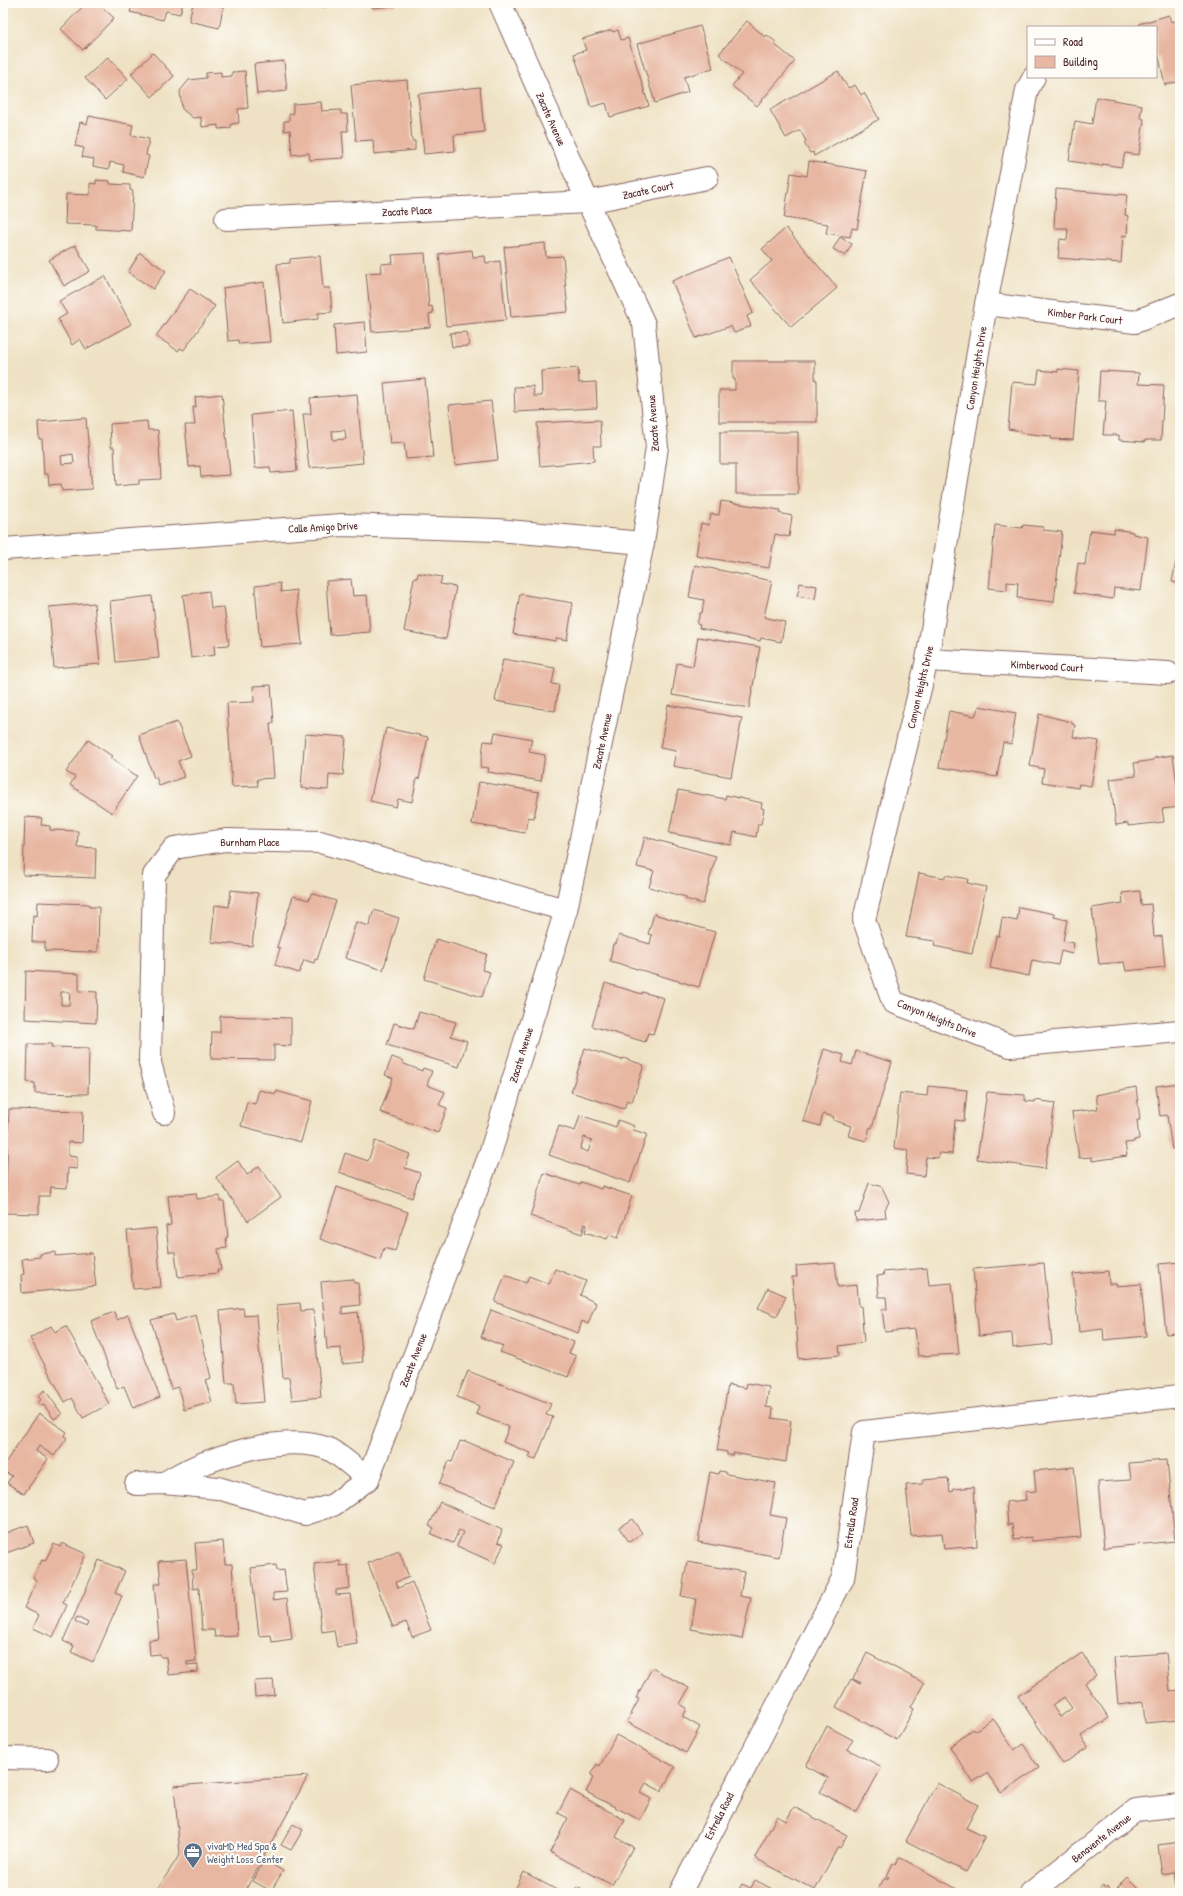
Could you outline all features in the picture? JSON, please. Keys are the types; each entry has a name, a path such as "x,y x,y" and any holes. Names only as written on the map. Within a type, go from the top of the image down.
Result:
{"street":[{"name":"Zacate Avenue","path":"368,1479 490,1154 566,910 643,543 657,446 644,324 500,3"},
{"name":"Canyon Heights Drive","path":"1033,78 1026,90 986,304 927,660 864,920 893,1002 1010,1046 1180,1031"},
{"name":"Zacate Court","path":"588,202 707,178"},
{"name":"Zacate Place","path":"226,219 588,202"},
{"name":"Kimber Park Court","path":"986,304 1135,322 1180,304"},
{"name":"Calle Amigo Drive","path":"3,549 342,525 497,530 643,543"},
{"name":"Kimberwood Court","path":"927,660 1168,673"},
{"name":"Burnham Place","path":"164,1113 150,1063 154,875 174,848 226,840 320,842 566,910"},
{"name":"Estrella Road","path":"680,1893 780,1695 843,1578 864,1432 1180,1396"},
{"path":"136,1484 164,1483 218,1488 305,1514 334,1505 368,1479 327,1448 299,1444 264,1446 228,1456 182,1472 164,1483"},
{"path":"3,1758 47,1759"},
{"name":"Benavente Avenue","path":"1031,1893 1136,1810 1180,1805"}],"building":[{"path":"86,3 98,3 114,18 83,50 61,29"},
{"path":"133,3 183,3 180,14 166,11 163,20 130,12"},
{"path":"193,3 224,3 219,28 189,21"},
{"path":"299,3 361,3 361,4 300,9"},
{"path":"372,3 396,3 396,6 372,8"},
{"path":"1169,15 1171,22 1180,20 1180,81 1165,85 1159,57 1157,58 1157,26 1140,26 1139,24"},
{"path":"747,21 765,37 767,35 776,42 774,44 795,61 757,106 732,86 742,74 719,54"},
{"path":"700,26 713,68 684,77 688,92 655,103 637,44"},
{"path":"612,30 613,32 618,30 621,40 628,38 649,106 610,117 606,103 591,107 574,54 586,50 582,39"},
{"path":"153,53 174,76 152,97 131,74"},
{"path":"108,57 128,79 105,100 85,78"},
{"path":"284,61 287,91 257,94 254,64"},
{"path":"245,71 248,108 238,109 239,123 231,124 231,128 218,129 218,125 202,127 201,117 193,118 182,109 180,91 189,80 206,78 206,73 221,72 221,77 232,76 232,72"},
{"path":"838,71 848,88 855,85 861,95 864,93 879,119 814,156 813,152 810,153 804,143 806,141 800,130 786,138 770,110"},
{"path":"407,80 412,141 415,141 415,150 374,154 373,140 356,141 351,85"},
{"path":"480,87 484,132 454,135 455,151 424,154 418,94"},
{"path":"1096,97 1142,105 1140,118 1144,119 1139,155 1125,153 1121,167 1069,161 1075,121 1092,124"},
{"path":"321,102 322,111 341,110 341,114 347,114 348,131 342,131 344,158 310,160 309,153 292,155 290,130 284,131 284,121 289,121 289,114 293,114 293,104"},
{"path":"89,116 133,125 131,135 149,139 146,155 149,156 144,177 123,172 124,165 110,162 109,169 93,166 94,159 82,157 84,148 75,146 80,122 87,124"},
{"path":"809,161 867,171 857,229 852,228 850,237 826,233 828,224 784,218 791,173 807,176"},
{"path":"96,180 110,181 110,184 130,185 130,190 133,191 131,231 96,229 96,225 65,224 66,194 90,195 90,183 96,184"},
{"path":"1056,189 1127,195 1125,215 1128,216 1127,236 1123,235 1121,263 1058,258 1060,239 1067,240 1068,228 1054,228"},
{"path":"786,228 837,288 791,327 750,280 772,261 762,249"},
{"path":"840,237 852,244 845,256 833,249"},
{"path":"545,243 546,257 563,256 568,312 511,317 504,247"},
{"path":"75,245 90,271 64,286 49,260"},
{"path":"472,250 473,257 485,256 486,263 500,261 506,320 446,326 439,254"},
{"path":"140,253 166,271 153,289 128,272"},
{"path":"425,253 429,307 432,306 433,313 429,314 430,327 372,332 366,273 382,272 381,264 393,263 392,255"},
{"path":"320,256 323,288 330,288 332,312 318,313 318,319 283,323 277,264 290,263 290,259"},
{"path":"729,257 753,313 747,316 751,326 734,333 731,326 696,338 672,281"},
{"path":"105,276 131,324 86,349 80,339 72,345 58,319 67,314 59,301"},
{"path":"264,282 270,342 239,344 238,340 228,341 223,288"},
{"path":"190,289 215,306 184,350 180,348 178,351 156,336"},
{"path":"365,322 367,352 336,355 334,325"},
{"path":"467,332 469,346 452,347 450,333"},
{"path":"733,361 815,361 815,380 817,380 817,422 719,422 719,390 735,390 735,379 733,379"},
{"path":"578,368 579,383 596,382 597,408 515,412 514,387 533,386 534,396 542,396 541,371"},
{"path":"1058,369 1079,371 1073,440 1051,439 1051,436 1021,433 1021,431 1008,429 1012,382 1037,384 1039,370 1058,372"},
{"path":"1100,371 1139,373 1138,384 1164,385 1161,440 1145,440 1145,442 1119,440 1119,435 1103,435 1106,401 1098,401"},
{"path":"425,379 433,457 406,459 404,443 390,444 384,383"},
{"path":"222,394 230,475 201,477 200,466 189,467 185,425 195,425 193,407 196,407 195,397"},
{"path":"357,394 363,463 309,468 303,414 311,414 310,398","holes":["345,430 346,439 333,440 332,431"]},
{"path":"491,401 498,460 455,465 449,405"},
{"path":"292,411 297,471 271,473 270,467 255,468 251,415"},
{"path":"86,418 92,489 62,491 61,484 49,485 48,474 44,474 42,439 39,439 38,422","holes":["73,454 74,463 62,464 61,456"]},
{"path":"600,420 601,446 593,446 594,461 540,466 537,423"},
{"path":"147,421 148,430 158,430 161,479 139,480 139,484 116,486 114,447 111,447 110,424"},
{"path":"720,432 798,432 798,494 736,494 736,464 720,464"},
{"path":"721,501 780,510 779,513 792,516 789,537 775,534 769,568 696,556 701,523 709,525 711,514 719,515"},
{"path":"995,525 1022,528 1023,525 1043,527 1043,530 1062,532 1054,602 1017,598 1018,583 1007,582 1007,590 989,588"},
{"path":"1114,529 1133,532 1133,534 1148,537 1141,591 1114,588 1113,599 1074,593 1078,563 1085,565 1090,530 1114,533"},
{"path":"1178,551 1180,552 1180,583 1172,582"},
{"path":"695,565 772,581 764,617 785,622 781,642 761,638 760,641 699,628 700,625 697,624 700,613 702,613 704,600 689,597"},
{"path":"418,573 442,577 440,584 456,587 446,639 404,631 414,578 417,578"},
{"path":"351,579 353,596 367,595 370,632 330,635 326,581"},
{"path":"280,583 281,592 296,590 302,644 260,647 255,586"},
{"path":"800,583 817,586 815,599 797,596"},
{"path":"209,591 211,608 224,607 229,645 214,646 215,655 191,658 183,595"},
{"path":"520,594 573,603 567,640 556,638 556,641 513,634"},
{"path":"152,596 159,658 116,662 110,601"},
{"path":"94,603 100,664 54,668 49,607"},
{"path":"698,637 760,647 749,708 672,695 677,663 693,666"},
{"path":"503,659 555,668 552,684 559,685 555,711 495,701"},
{"path":"271,685 274,723 270,723 274,778 257,779 258,786 232,787 227,703 254,702 253,686"},
{"path":"668,705 742,718 731,777 673,766 676,751 660,748"},
{"path":"979,706 1016,713 1011,744 1003,742 997,777 939,767 949,711 975,716"},
{"path":"1039,714 1072,722 1072,724 1075,725 1073,737 1099,741 1091,786 1079,784 1078,788 1042,782 1044,769 1030,766"},
{"path":"177,722 191,756 178,761 184,777 159,786 156,777 154,778 139,735"},
{"path":"386,728 428,737 419,779 417,778 412,802 398,799 396,807 370,801"},
{"path":"495,732 532,739 529,752 545,755 541,781 488,772 489,768 480,767 484,741 493,742"},
{"path":"305,734 346,737 343,775 329,774 328,790 301,788"},
{"path":"88,740 112,756 110,758 137,776 112,813 70,785 75,777 66,772"},
{"path":"1173,755 1180,807 1162,809 1164,822 1128,826 1128,823 1116,825 1110,779 1136,776 1134,763"},
{"path":"479,782 539,792 534,818 528,817 525,833 472,824"},
{"path":"678,790 725,799 726,795 762,803 761,808 764,809 761,824 758,824 756,837 734,832 731,845 669,833"},
{"path":"25,817 42,818 41,825 50,826 50,830 78,831 77,847 96,848 95,878 23,875"},
{"path":"645,837 716,856 703,904 685,899 686,897 649,887 654,871 637,867"},
{"path":"919,873 945,878 945,875 968,879 967,883 986,887 972,954 934,946 935,941 906,937"},
{"path":"231,890 258,893 252,946 211,942 215,905 229,907"},
{"path":"1140,891 1141,905 1151,904 1154,937 1162,936 1165,967 1126,971 1124,962 1099,964 1092,908 1123,903 1122,893"},
{"path":"311,893 336,901 317,960 315,959 314,963 304,960 299,973 275,965 280,948 277,947 293,896 309,900"},
{"path":"38,902 89,904 89,907 99,907 98,952 45,951 45,942 32,942 33,915 37,916"},
{"path":"1019,907 1055,914 1054,917 1067,920 1063,941 1074,943 1072,954 1061,951 1058,965 1032,960 1029,976 990,968 996,936 999,936 1002,918 1017,921"},
{"path":"374,910 399,918 383,970 345,958 356,922 369,926"},
{"path":"654,914 715,932 699,987 610,961 613,944 616,944 619,935 650,944 652,935 648,934"},
{"path":"436,939 487,954 482,970 490,972 482,997 424,979"},
{"path":"26,971 79,974 79,991 97,992 96,1023 25,1019","holes":["61,992 70,992 69,1005 61,1005"]},
{"path":"605,983 642,994 642,992 664,998 653,1034 648,1033 645,1042 592,1026"},
{"path":"419,1012 456,1022 451,1036 467,1041 459,1067 387,1045 394,1023 414,1029"},
{"path":"220,1016 291,1018 291,1046 274,1045 274,1060 211,1059 212,1032 220,1032"},
{"path":"28,1044 52,1044 51,1047 89,1048 88,1094 35,1093 35,1083 27,1082"},
{"path":"585,1048 622,1060 623,1058 644,1065 632,1102 627,1100 624,1109 571,1092"},
{"path":"824,1049 844,1055 842,1062 852,1065 856,1051 892,1062 872,1128 870,1127 866,1141 848,1136 851,1126 833,1120 834,1117 823,1114 820,1126 803,1121"},
{"path":"392,1057 403,1061 402,1063 422,1071 423,1068 432,1071 427,1085 445,1092 439,1105 447,1108 438,1133 380,1112 393,1078 385,1075"},
{"path":"1180,1083 1179,1160 1178,1148 1172,1149 1167,1115 1160,1116 1156,1086"},
{"path":"928,1086 967,1090 964,1121 955,1120 952,1154 939,1153 938,1158 926,1157 924,1176 906,1174 908,1150 894,1148 900,1093 927,1096"},
{"path":"1136,1087 1140,1120 1137,1120 1139,1139 1134,1140 1134,1142 1125,1143 1127,1156 1092,1161 1092,1157 1079,1158 1072,1112 1098,1109 1096,1095"},
{"path":"259,1090 276,1094 276,1091 312,1101 301,1142 241,1126 247,1102 255,1104"},
{"path":"987,1092 1025,1095 1025,1101 1035,1102 1035,1100 1055,1103 1045,1169 977,1159"},
{"path":"9,1109 83,1111 82,1143 68,1142 68,1156 77,1157 77,1169 68,1168 67,1188 51,1187 50,1196 39,1196 39,1214 5,1213"},
{"path":"580,1115 616,1127 618,1120 634,1126 633,1130 647,1134 630,1183 549,1155 559,1126 575,1131","holes":["584,1137 592,1140 588,1152 580,1149"]},
{"path":"375,1141 410,1154 405,1168 420,1173 412,1198 339,1172 345,1153 368,1161"},
{"path":"238,1161 247,1175 259,1166 281,1197 248,1221 216,1177"},
{"path":"544,1173 580,1185 581,1182 601,1189 602,1186 632,1196 618,1238 609,1235 607,1239 585,1232 587,1225 585,1224 582,1234 530,1216"},
{"path":"869,1183 882,1187 889,1202 885,1209 886,1218 856,1221 855,1213 859,1213"},
{"path":"337,1187 408,1212 395,1251 384,1248 380,1260 320,1239"},
{"path":"196,1193 197,1199 220,1196 220,1201 224,1201 228,1237 226,1237 227,1248 218,1249 221,1270 217,1270 218,1273 178,1277 175,1252 169,1252 166,1226 171,1225 168,1196"},
{"path":"156,1228 161,1287 133,1289 127,1231"},
{"path":"55,1252 55,1256 92,1253 96,1286 22,1293 21,1275 24,1274 22,1259 40,1257 40,1254"},
{"path":"1180,1262 1180,1333 1166,1334 1159,1264"},
{"path":"835,1263 838,1287 857,1285 859,1306 861,1306 864,1342 839,1346 840,1355 799,1359 792,1277 797,1277 796,1266"},
{"path":"1044,1263 1052,1344 1013,1348 1012,1333 979,1336 973,1269"},
{"path":"927,1268 929,1285 952,1283 959,1354 918,1356 915,1329 885,1332 882,1309 887,1309 886,1297 879,1297 877,1276 884,1275 883,1272"},
{"path":"555,1269 586,1281 580,1295 596,1303 588,1324 582,1321 578,1333 495,1302 505,1275 526,1283 529,1276 549,1284"},
{"path":"1108,1271 1109,1284 1116,1284 1116,1286 1141,1284 1146,1336 1104,1340 1103,1329 1079,1332 1073,1274"},
{"path":"353,1279 354,1283 358,1283 360,1305 342,1307 342,1314 358,1312 363,1362 342,1364 341,1348 327,1349 321,1282"},
{"path":"768,1288 786,1296 777,1316 758,1308"},
{"path":"300,1303 301,1311 313,1310 321,1397 292,1400 289,1377 283,1378 277,1305"},
{"path":"243,1308 244,1316 256,1315 264,1402 236,1404 234,1383 226,1383 220,1311"},
{"path":"491,1310 574,1342 569,1353 576,1356 568,1377 500,1352 503,1346 481,1337"},
{"path":"114,1312 117,1320 128,1315 160,1397 133,1408 124,1386 117,1389 91,1321"},
{"path":"174,1314 176,1321 196,1315 211,1378 205,1380 212,1402 184,1410 178,1387 171,1389 151,1320"},
{"path":"51,1326 55,1332 66,1326 109,1404 83,1418 72,1398 65,1402 30,1338"},
{"path":"468,1371 551,1404 546,1415 553,1417 536,1459 529,1457 531,1453 503,1442 509,1427 476,1414 479,1406 457,1397"},
{"path":"747,1383 769,1387 766,1407 773,1408 772,1418 791,1421 786,1462 733,1453 733,1455 727,1455 727,1452 717,1450 728,1385 746,1388"},
{"path":"45,1390 62,1414 54,1419 44,1405 42,1406 38,1402 41,1400 38,1396"},
{"path":"39,1413 67,1432 64,1436 67,1438 54,1456 39,1446 36,1451 48,1459 24,1494 7,1483 12,1476 3,1471 3,1466"},
{"path":"460,1441 465,1441 514,1462 495,1507 439,1484 449,1461 452,1462"},
{"path":"1167,1460 1175,1541 1104,1548 1098,1482 1131,1480 1129,1463"},
{"path":"1074,1467 1081,1537 1031,1541 1031,1537 1014,1539 1012,1524 1008,1525 1006,1502 1026,1500 1025,1492 1036,1491 1034,1471"},
{"path":"719,1471 726,1472 726,1474 776,1483 770,1515 786,1518 779,1557 698,1542 710,1472 718,1474"},
{"path":"948,1478 950,1492 954,1491 953,1489 974,1487 977,1546 944,1549 942,1533 911,1536 906,1485 923,1484 923,1480"},
{"path":"440,1502 502,1530 498,1542 504,1544 495,1563 457,1546 463,1532 459,1530 453,1543 431,1534 434,1528 429,1526"},
{"path":"632,1519 642,1533 629,1542 619,1527"},
{"path":"28,1525 34,1543 3,1554 3,1534"},
{"path":"223,1541 225,1564 232,1564 237,1636 215,1637 214,1630 202,1630 199,1588 193,1589 192,1570 197,1570 195,1543"},
{"path":"62,1543 86,1554 63,1603 67,1605 53,1637 33,1628 39,1615 24,1608 37,1580 33,1578 42,1560 45,1561 54,1544 60,1547"},
{"path":"399,1551 409,1577 396,1582 398,1588 412,1582 431,1630 412,1637 406,1622 393,1627 368,1563"},
{"path":"186,1559 196,1661 187,1662 187,1665 198,1664 198,1672 168,1675 166,1657 161,1657 160,1654 150,1655 149,1640 159,1639 154,1584 161,1584 159,1561"},
{"path":"99,1560 125,1571 115,1593 122,1596 93,1662 71,1652 74,1646 63,1641","holes":["77,1617 88,1623 86,1627 75,1621"]},
{"path":"340,1561 340,1566 348,1565 350,1588 336,1590 336,1595 350,1594 357,1644 337,1647 334,1630 322,1632 314,1564"},
{"path":"687,1562 744,1572 740,1596 751,1598 742,1639 691,1629 696,1599 681,1596"},
{"path":"276,1565 277,1571 284,1570 287,1592 273,1593 273,1600 287,1598 292,1639 272,1642 271,1635 259,1636 251,1568"},
{"path":"867,1653 924,1683 911,1707 914,1709 897,1740 836,1707 851,1679 860,1684 861,1683 853,1679"},
{"path":"1082,1653 1096,1675 1085,1683 1109,1718 1081,1736 1088,1747 1063,1764 1018,1696","holes":["1064,1697 1072,1708 1060,1717 1052,1705"]},
{"path":"1166,1653 1170,1692 1180,1691 1180,1720 1145,1723 1143,1702 1118,1705 1114,1657"},
{"path":"652,1668 689,1688 680,1704 687,1708 683,1717 700,1727 686,1753 627,1722 639,1699 636,1698"},
{"path":"273,1680 275,1695 255,1697 254,1681"},
{"path":"993,1718 1014,1750 1023,1744 1039,1768 1001,1793 987,1773 973,1782 950,1747 973,1729 975,1731"},
{"path":"827,1726 853,1740 847,1749 882,1767 857,1812 820,1792 828,1778 806,1766"},
{"path":"616,1735 675,1767 661,1791 646,1783 640,1793 651,1799 640,1820 586,1792 594,1777 591,1775 597,1764 600,1766"},
{"path":"308,1776 244,1893 155,1893 180,1854 174,1786"},
{"path":"937,1783 978,1805 966,1828 985,1837 966,1872 906,1841"},
{"path":"570,1790 625,1820 616,1837 633,1847 612,1885 550,1852 568,1818 558,1813"},
{"path":"794,1807 847,1835 840,1848 838,1847 815,1890 755,1858 777,1816 786,1821"},
{"path":"293,1824 303,1830 291,1850 281,1845"},
{"path":"1180,1842 1180,1893 1177,1893 1174,1872 1162,1874 1158,1845"},
{"path":"899,1857 957,1889 955,1893 876,1893 885,1877 887,1879 889,1877 887,1876 893,1863 895,1865"},
{"path":"264,1860 283,1871 271,1891 253,1881"},
{"path":"524,1872 562,1893 513,1893"},
{"path":"1127,1877 1139,1889 1135,1893 1126,1893 1118,1886"},
{"path":"755,1880 780,1893 737,1893 742,1884 751,1888"},
{"path":"1103,1886 1105,1888 1107,1886 1114,1893 1096,1893"},
{"path":"577,1887 587,1893 573,1893"}],"place":[{"name":"vivaMD Med Spa & Weight Loss Center","path":"193,1869"}]}
